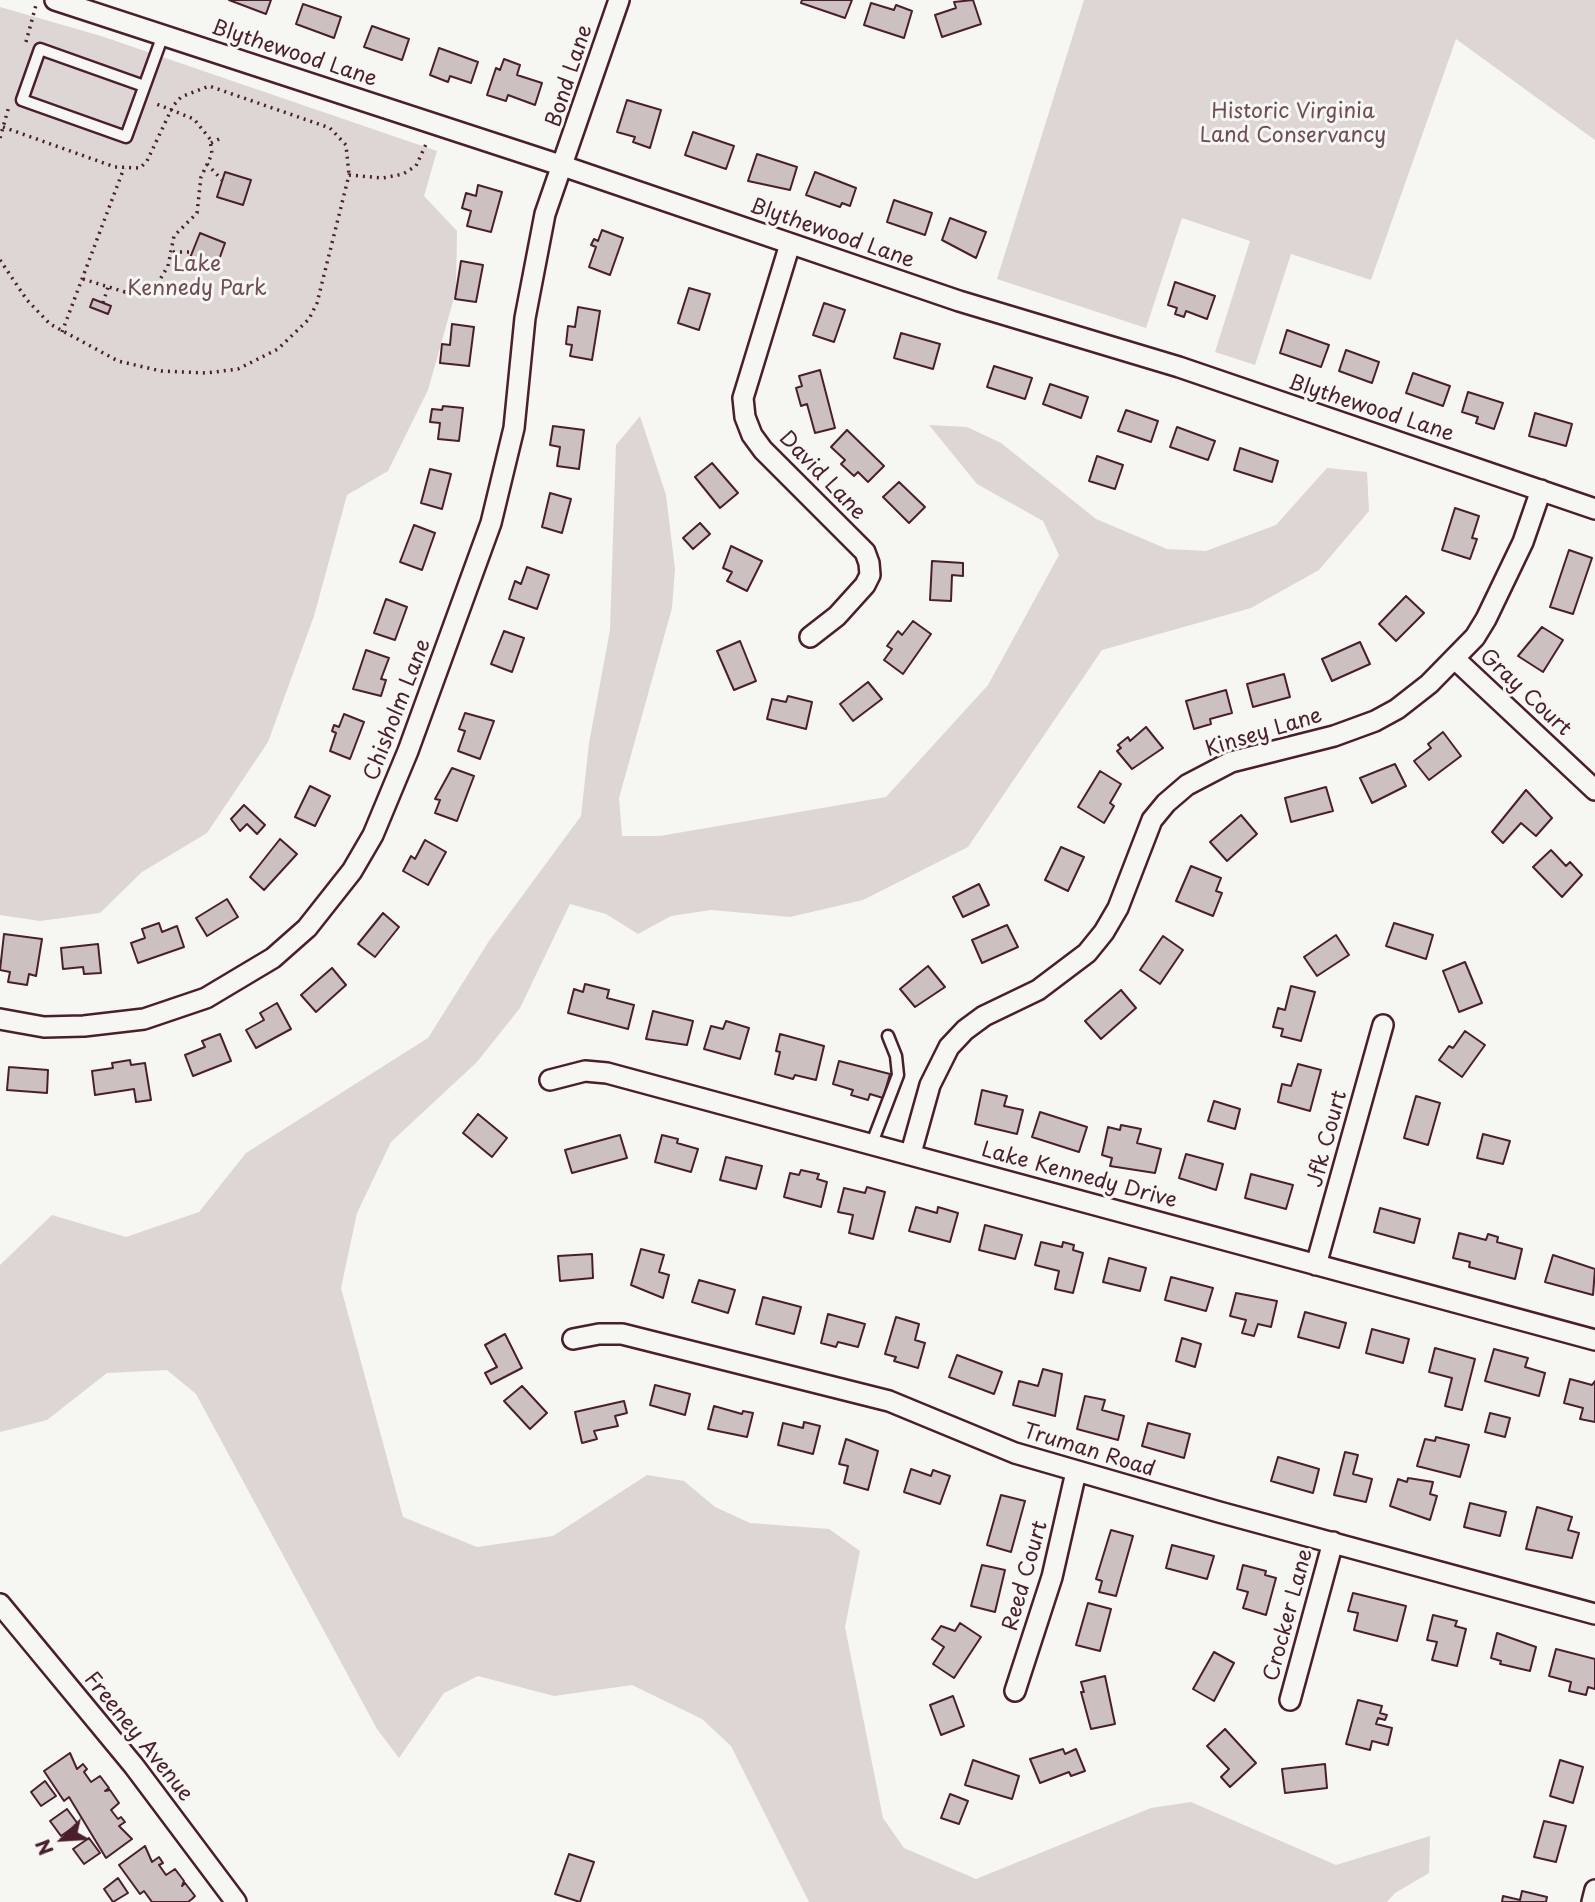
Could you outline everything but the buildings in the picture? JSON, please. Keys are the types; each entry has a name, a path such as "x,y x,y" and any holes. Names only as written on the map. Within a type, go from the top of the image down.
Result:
{"street":[{"name":"Blythewood Lane","path":"55,0 563,166 959,301 1179,367 1595,509"},
{"name":"Bond Lane","path":"563,166 619,0"},
{"name":"Chisholm Lane","path":"0,1019 44,1027 84,1026 144,1019 206,998 273,958 307,928 352,872 373,835 408,751 491,523 514,428 525,318 542,227 563,166"},
{"name":"David Lane","path":"790,244 743,398 745,417 763,450 864,552 870,575 865,585 837,616 810,637"},
{"name":"Kinsey Lane","path":"911,1153 930,1085 949,1047 965,1030 984,1016 1038,990 1087,953 1118,908 1152,820 1166,803 1187,785 1231,762 1334,736 1375,721 1419,692 1475,637 1506,581 1541,490"},
{"name":"Gray Court","path":"1455,659 1595,790"},
{"name":"Jfk Court","path":"1316,1265 1383,1025"},
{"name":"Lake Kennedy Drive","path":"550,1080 584,1071 607,1073 1595,1340"},
{"name":"Truman Road","path":"573,1339 599,1334 622,1334 889,1401 1015,1453 1076,1472 1595,1614"},
{"name":"Reed Court","path":"1014,1691 1052,1577 1076,1472"},
{"name":"Crocker Lane","path":"1290,1700 1333,1542"},
{"name":"Freeney Avenue","path":"0,1604 134,1766 236,1902"},
{"path":"1592,1902 1595,1890"}],"lane":[{"path":"145,86 40,49 22,100 126,137 145,86 163,35"},
{"path":"872,1143 898,1076 896,1056 888,1036"}],"path":[{"path":"0,260 26,300 50,324 118,361 160,371 206,373 238,369 261,360 296,334 317,303 349,175 345,145 338,134 318,124 209,86 181,97 171,110 147,161 140,167 124,169 3,127"},
{"path":"83,279 125,292 149,288 159,281 173,251 174,236 197,213 201,177 212,154 211,143 194,119 141,97"},
{"path":"349,175 383,178 403,174 416,166 435,124"},
{"path":"211,143 221,138"},
{"path":"207,164 222,180"},
{"path":"62,332 124,169"},
{"path":"173,251 192,252"},
{"path":"103,303 108,287"}],"green space":[{"name":"Historic Virginia Land Conservancy","path":"1084,0 1595,0 1595,140 1456,39 1371,280 1291,254 1255,365 1215,352 1250,241 1182,218 1146,328 997,279"},
{"name":"Lake Kennedy Park","path":"0,7 101,36 437,151 424,196 457,231 456,291 428,390 388,471 347,495 314,616 268,742 207,833 142,872 100,913 40,921 0,915"},
{"path":"640,416 666,495 675,569 672,608 619,798 622,836 660,836 886,797 988,685 1059,555 1043,521 977,484 929,425 967,427 1001,443 1096,519 1167,549 1206,551 1276,525 1327,468 1367,472 1369,511 1319,570 1251,608 1102,650 968,847 863,900 790,917 711,910 671,916 638,934 606,914 570,904 520,1008 477,1062 391,1142 357,1213 341,1288 403,1517 477,1547 553,1536 647,1475 684,1481 715,1507 750,1523 829,1529 860,1551 845,1627 883,1818 904,1848 976,1879 1151,1808 1191,1802 1336,1865 1430,1836 1429,1873 1395,1893 1387,1902 809,1902 731,1746 702,1719 632,1685 554,1696 478,1676 444,1693 399,1758 377,1729 196,1394 167,1370 107,1373 47,1420 0,1432 0,1265 52,1215 126,1237 199,1212 246,1153 428,1038 489,941 581,816 589,743 610,630 616,445"}]}
